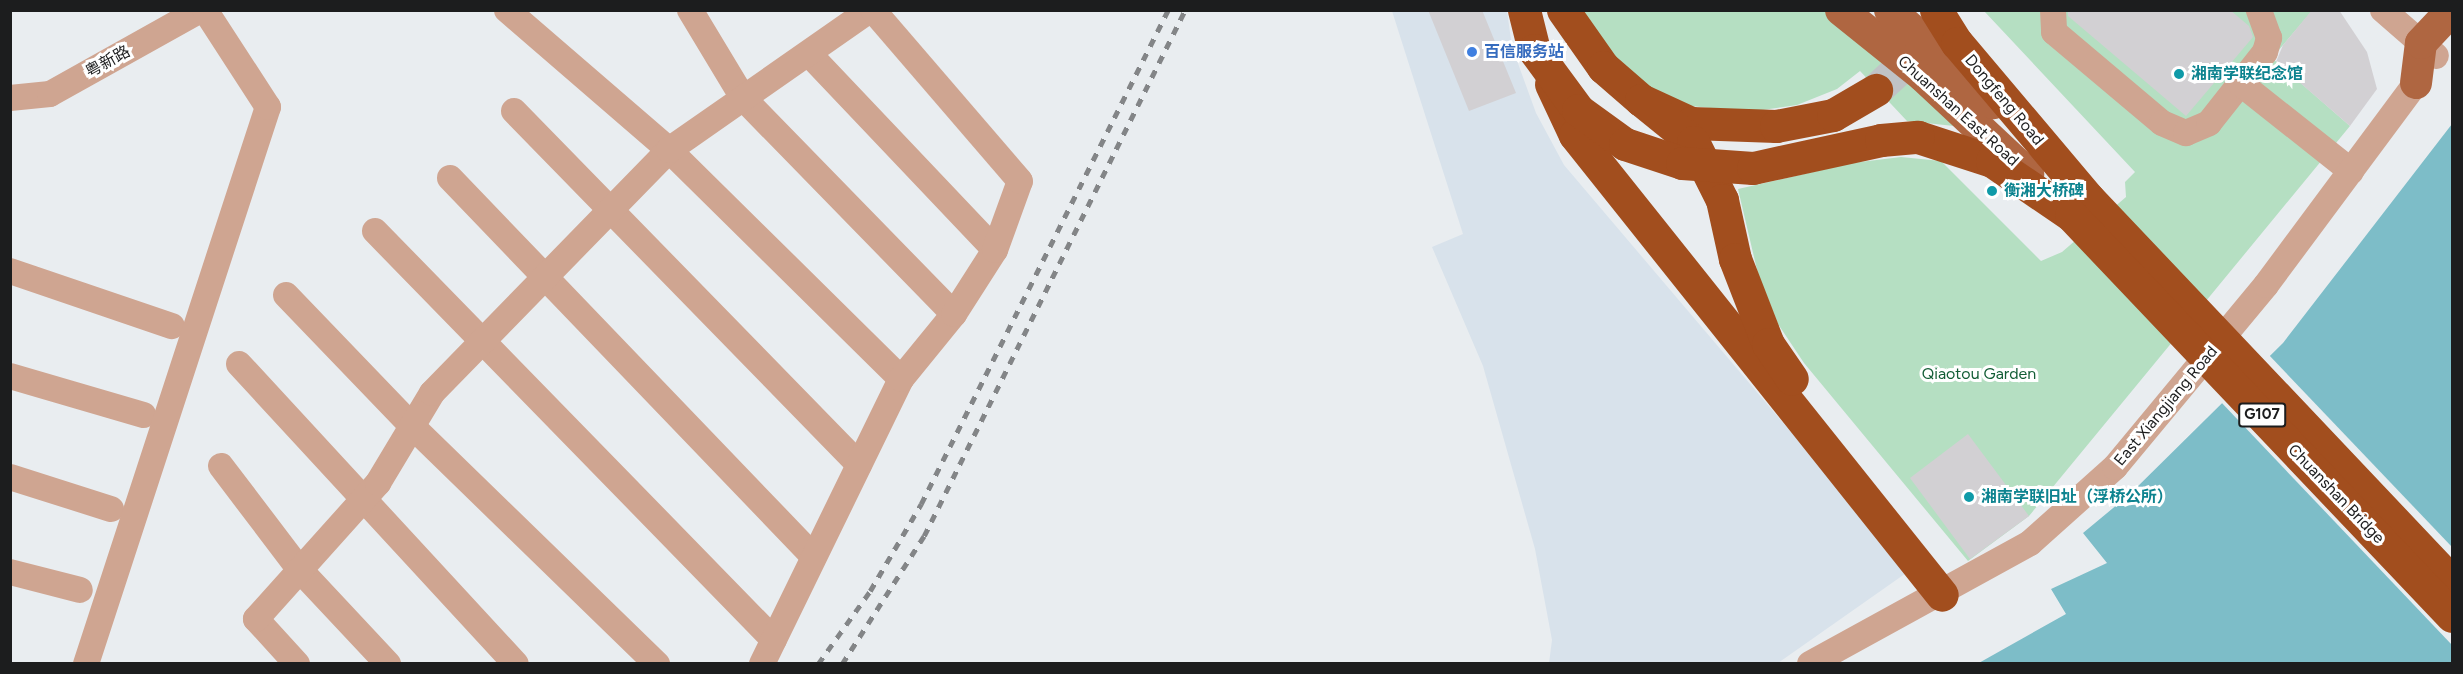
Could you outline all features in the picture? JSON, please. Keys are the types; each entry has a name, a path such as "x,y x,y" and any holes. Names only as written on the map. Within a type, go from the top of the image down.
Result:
{"highway":[{"path":"1524,10 1534,50 1575,135 1697,293 1942,595"},
{"path":"1563,10 1603,67 1694,142 1722,200 1735,259 1768,344 1850,459 1905,548"},
{"name":"Dongfeng Road","path":"1936,10 1957,44 2074,201"},
{"path":"1534,50 1578,110 1625,144 1682,163 1753,168 1881,140 1918,137 1992,161 2074,201"},
{"path":"1641,100 1691,123 1776,126 1833,115 1876,90"},
{"name":"Chuanshan Bridge","path":"2074,201 2452,582"},
{"name":"Chuanshan Bridge","path":"2074,201 2452,616"}],"main road":[{"name":"Chuanshan East Road","path":"1841,10 2074,201"},
{"name":"Chuanshan East Road","path":"1890,10 1983,93 2074,201"},
{"path":"2416,83 2437,46 2452,10"}],"street":[{"name":"粤新路","path":"11,98 172,10"},
{"name":"粤新路","path":"11,98 50,94 200,10"},
{"path":"86,663 268,107 205,10"},
{"path":"507,10 669,150 901,379"},
{"path":"690,10 744,99 954,314"},
{"path":"297,663 256,619 364,499 432,393 669,150 811,56 872,10 1020,181 995,250 954,314 901,379 762,663"},
{"path":"2053,10 2054,32 2162,123 2179,131 2195,132 2209,123 2265,52 2269,38 2259,10"},
{"path":"2382,10 2437,46"},
{"path":"811,56 995,250"},
{"path":"2240,83 2351,171"},
{"name":"East Xiangjiang Road","path":"1810,663 1905,608 1942,595 2030,543 2115,467 2266,285 2416,83"},
{"path":"514,111 859,465"},
{"path":"450,178 814,557"},
{"path":"375,231 774,639"},
{"path":"10,271 172,326"},
{"path":"286,295 412,426 657,663"},
{"path":"239,364 516,663"},
{"path":"10,376 143,415"},
{"path":"221,466 300,570 388,663"},
{"path":"10,477 111,509"},
{"path":"10,572 80,590"}],"shaded area":[{"path":"1392,11 1507,11 1512,47 1536,113 1564,165 1909,571 1778,663 1549,663 1552,640 1535,549 1483,366 1432,247 1463,234"}],"green space":[{"path":"1575,11 1825,11 1954,119 1954,126 1907,121 1860,71 1837,89 1797,105 1748,112 1691,106 1649,87 1607,55"},
{"name":"Qiaotou Garden","path":"1984,11 2312,11 2272,58 2350,126 2029,516 1968,561 1804,363 1778,324 1758,274 1738,189 1852,163 1901,157 1941,161 2041,261 2062,252 2126,197 2125,182 2135,172"}],"water":[{"path":"2452,124 2452,663 1977,664 2066,614 2051,589 2107,563 2083,533 2130,494 2283,343"}],"pier":[{"path":"2268,354 2452,547 2452,645 2220,401"}],"building":[{"name":"百信服务站","path":"1428,10 1482,10 1516,93 1469,111"},
{"name":"湘南学联纪念馆","path":"2068,10 2230,10 2249,26 2253,37 2186,116 2068,16"},
{"path":"2312,10 2339,10 2367,52 2377,89 2350,126 2276,62 2283,45"},
{"name":"湘南学联旧址（浮桥公所）","path":"1968,434 2029,516 1970,559 1910,478"}],"tunnel":[{"path":"1876,90 1927,43"}],"railway":[{"path":"818,664 870,591 921,504 1168,10"},
{"path":"842,664 924,536 1185,10"}],"place":[{"name":"百信服务站","path":"1472,52"},
{"name":"湘南学联纪念馆","path":"2179,74"},
{"name":"衡湘大桥碑","path":"1992,191"},
{"name":"湘南学联旧址（浮桥公所）","path":"1969,497"}]}
